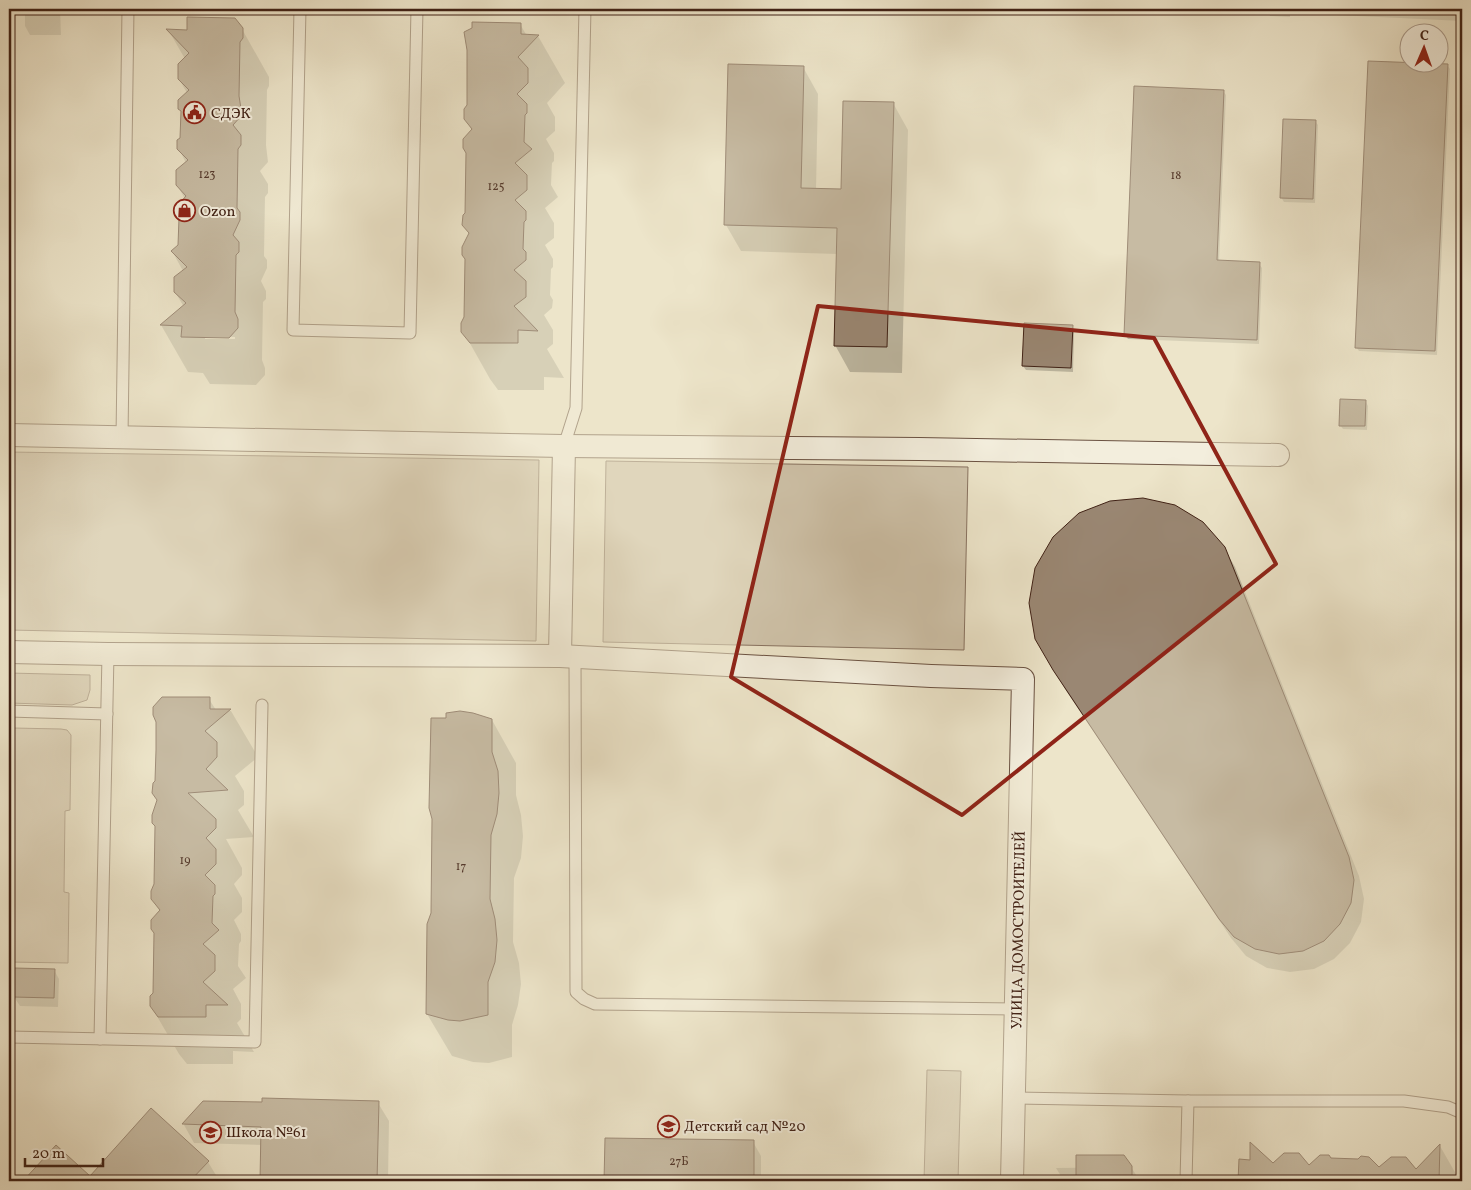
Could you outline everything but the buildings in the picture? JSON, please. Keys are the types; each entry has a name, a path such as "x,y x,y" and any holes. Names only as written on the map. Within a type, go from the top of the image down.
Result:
{"street":[{"path":"9,435 564,446 1278,455"},
{"path":"9,652 568,656 564,446"},
{"name":"УЛИЦА ДОМОСТРОИТЕЛЕЙ","path":"568,656 931,676 1023,679 1012,1181"}],"lane":[{"path":"122,437 128,9"},
{"path":"300,9 293,330 410,333 417,9"},
{"path":"564,446 576,408 585,9"},
{"path":"100,1038 108,654"},
{"path":"568,656 576,992 584,999 595,1004 1016,1009"},
{"path":"9,1037 255,1042 262,705"},
{"path":"9,711 107,714"},
{"path":"1014,1098 1188,1101 1404,1101 1448,1107 1462,1113"},
{"path":"1186,1181 1188,1101"}],"highlighted area":[{"path":"818,306 1154,338 1276,564 962,815 731,677"}],"shaded area":[{"path":"9,452 539,460 536,641 9,630"},
{"path":"606,461 968,467 964,650 603,642"},
{"path":"9,673 90,675 90,690 87,700 72,705 9,703"},
{"path":"13,728 61,729 67,730 71,735 70,810 65,811 64,892 69,893 68,963 9,962 9,730"},
{"path":"927,1070 961,1071 958,1181 924,1181"}],"place":[{"name":"СДЭК","path":"195,113"},
{"name":"Ozon","path":"184,211"},
{"name":"Детский сад №20","path":"668,1126"},
{"name":"Школа №61","path":"210,1132"}]}
